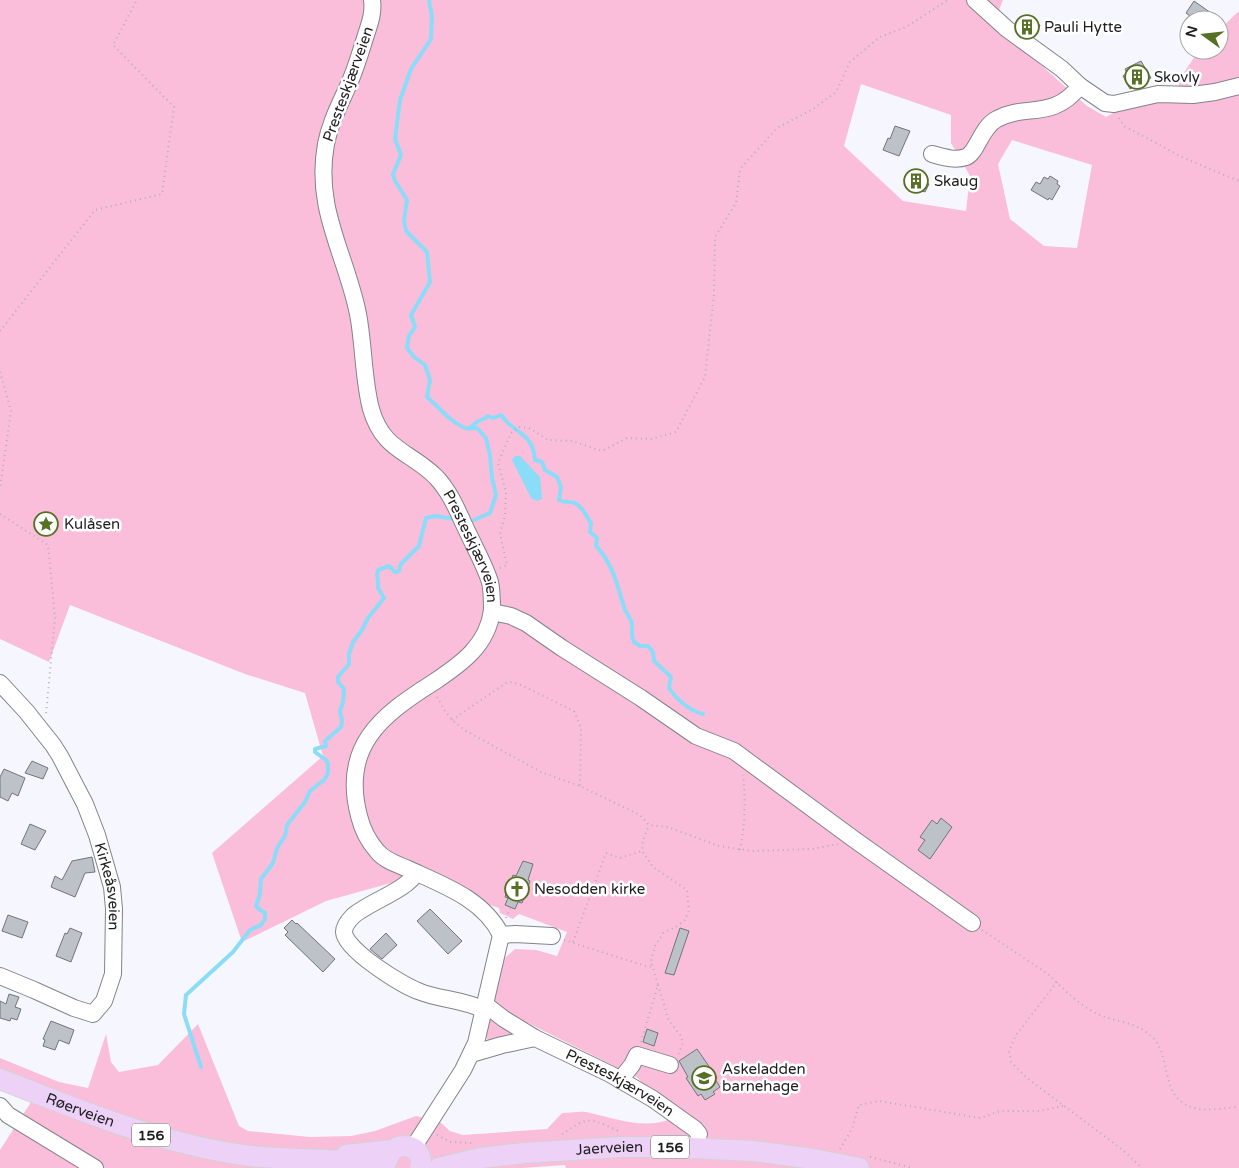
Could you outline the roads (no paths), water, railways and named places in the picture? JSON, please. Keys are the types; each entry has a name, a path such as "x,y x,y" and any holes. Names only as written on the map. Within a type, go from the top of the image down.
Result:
{"main road":[{"name":"Røerveien","path":"0,1079 110,1122 175,1141 243,1155 309,1160 390,1159"},
{"name":"156","path":"390,1159 401,1146 417,1156"},
{"name":"Jaerveien","path":"417,1156 430,1154 480,1158 621,1147 671,1146 753,1151 813,1159 857,1159"},
{"name":"Jaerveien","path":"439,1168 480,1158"},
{"name":"Røerveien","path":"309,1160 362,1164 379,1168"}],"street":[{"name":"Presteskjærveien","path":"372,0 372,16 360,54 351,80 336,110 325,146 324,183 328,216 358,316 369,397 376,424 387,441 429,471 445,488 455,503 487,574 492,592 492,612 483,639 476,649 458,665 402,704 368,737 357,760 353,794 360,820 378,852 389,861 443,884 476,904 495,923 501,934"},
{"path":"975,0 1008,29 1080,86 1101,101 1109,104 1158,94 1193,95 1239,86"},
{"path":"932,154 951,159 966,157 971,153 978,139 991,122 1010,114 1051,108 1066,100 1080,86"},
{"path":"492,612 510,616 526,623 696,736 734,751 972,924"},
{"name":"Kirkeåsveien","path":"0,683 44,733 60,756 85,804 97,834 110,878 114,909 113,974 104,1001 93,1014 0,976"},
{"name":"Presteskjærveien","path":"416,873 403,886 364,908 351,918 345,928 345,936 352,946 404,984 432,996 485,1007 535,1038 620,1080 653,1099 695,1129 699,1134"},
{"path":"417,1156 476,1043 501,934 552,936"},
{"path":"471,1054 502,1044 535,1038"},
{"path":"620,1080 637,1055 670,1065"},
{"path":"3,1116 95,1168"}],"water":[{"path":"515,456 520,456 540,477 542,499 537,501 531,498 512,460"}],"waterway":[{"path":"429,0 432,17 431,39 411,69 400,100 395,139 401,155 393,174 395,181 407,200 404,220 406,231 427,252 430,282 411,315 415,327 409,336 407,348 414,357 425,365 430,380 427,397 454,422 465,428 477,428 486,438 496,495 490,513 474,520"},
{"path":"470,428 488,416 493,418 501,415 527,438 531,444 535,460 542,462 545,470 557,477 561,487 559,500 573,502 578,505 591,523 590,532 597,538 596,546 611,568 631,622 634,642 640,646 648,646 653,652 654,661 671,677 669,688 675,696 688,707 703,714"},
{"path":"201,1067 184,1014 186,995 233,952 250,930 261,925 265,919 265,913 256,906 260,894 261,879 273,863 277,848 285,836 287,825 305,802 310,791 325,779 328,773 326,760 315,752 315,749 326,746 325,741 341,727 340,711 344,689 338,682 338,677 349,664 349,654 353,642 368,618 384,598 378,588 378,570 389,566 395,572 399,571 401,564 419,546 426,518 435,516 454,519"}],"place":[{"name":"Pauli Hytte","path":"1027,27"},
{"name":"Skovly","path":"1137,77"},
{"name":"Skaug","path":"916,181"},
{"name":"Kulåsen","path":"46,524"},
{"name":"Nesodden kirke","path":"517,889"},
{"name":"Askeladden barnehage","path":"704,1078"}]}
